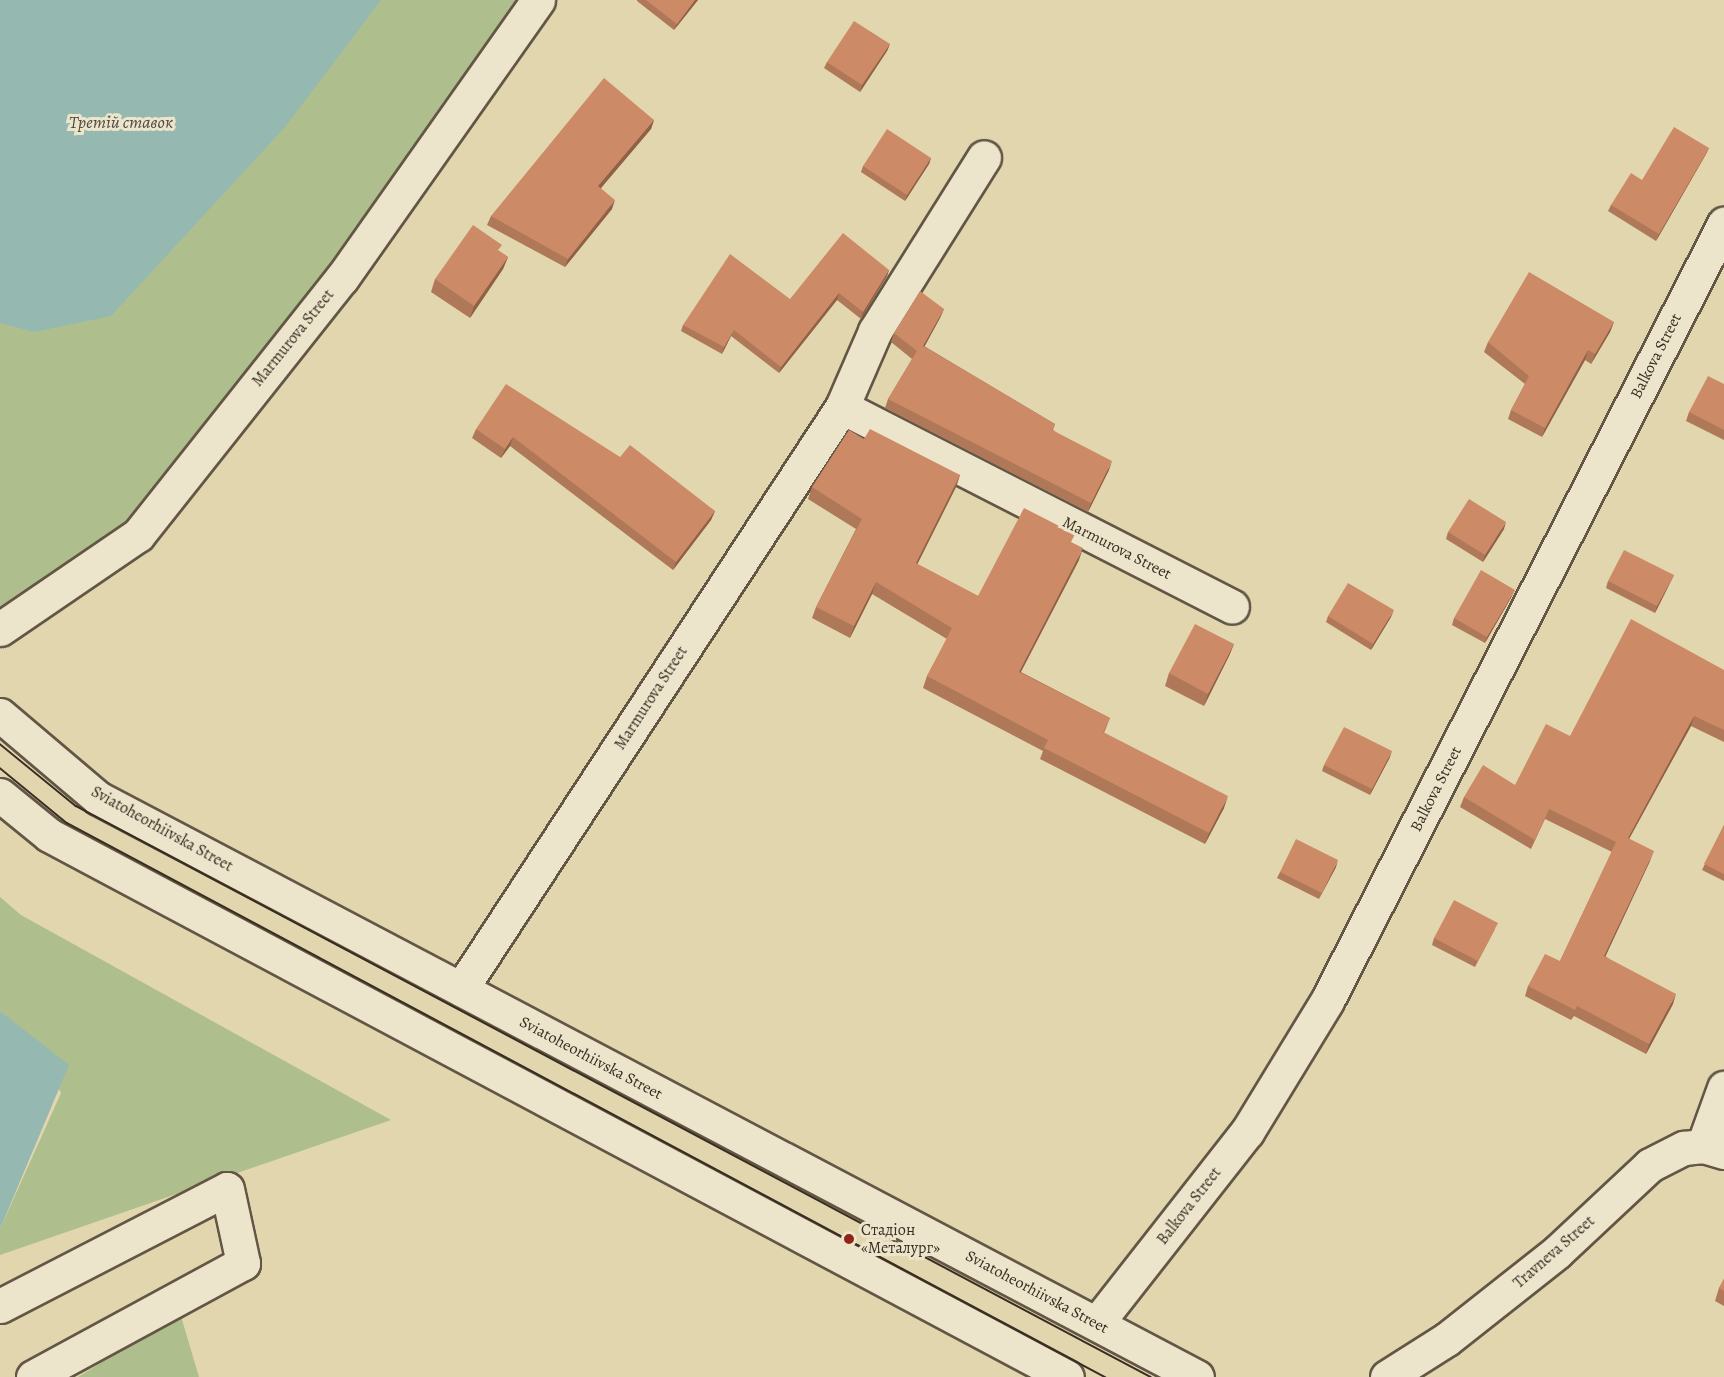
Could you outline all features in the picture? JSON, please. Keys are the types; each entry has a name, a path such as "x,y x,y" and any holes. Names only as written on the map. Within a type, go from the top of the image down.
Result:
{"street":[{"name":"Marmurova Street","path":"0,629 138,535 342,278 538,0"},
{"name":"Marmurova Street","path":"460,989 842,407 874,331 984,157"},
{"name":"Balkova Street","path":"1096,1323 1247,1132 1327,1001 1724,224"},
{"name":"Marmurova Street","path":"842,407 1232,607"},
{"name":"Sviatoheorhiivska Street","path":"0,715 98,798 1197,1377"},
{"path":"0,795 49,835 1067,1377"},
{"path":"1714,1149 1724,1088"},
{"name":"Travneva Street","path":"1387,1377 1447,1339 1557,1252 1650,1165 1684,1148 1714,1149"},
{"path":"0,1305 227,1189 243,1263 33,1377"}],"green space":[{"path":"0,0 517,0 327,269 123,525 0,609"},
{"path":"0,897 21,915 391,1120 0,1255 0,1229 61,1093 31,1038 0,1011"},
{"path":"180,1313 199,1377 78,1377"}],"water":[{"name":"Третій ставок","path":"0,0 381,0 285,127 111,316 34,332 0,323"},
{"path":"0,1011 69,1065 0,1229"}],"building":[{"path":"646,0 695,0 677,24"},
{"path":"854,21 890,44 862,85 827,62"},
{"path":"604,78 654,120 598,186 615,200 568,259 491,216"},
{"path":"1674,127 1709,148 1659,234 1611,205 1631,173 1642,180"},
{"path":"887,129 931,158 907,195 863,166"},
{"path":"473,225 502,245 498,250 508,257 474,306 435,279"},
{"path":"843,233 889,270 863,312 839,293 781,367 734,330 724,347 683,325 730,254 790,299"},
{"path":"1529,272 1614,322 1595,354 1588,350 1545,428 1511,410 1529,376 1488,342"},
{"path":"920,291 944,309 923,346 1055,424 1052,430 1112,461 1091,503 888,399 917,351 894,333"},
{"path":"1708,376 1724,384 1724,430 1689,412"},
{"path":"506,384 620,457 630,445 715,511 676,562 513,437 505,449 476,429"},
{"path":"870,429 960,475 916,563 978,596 1024,508 1075,534 1071,542 1083,548 1019,672 1110,718 1103,732 1228,796 1209,833 1044,748 1048,740 927,676 952,628 876,582 854,626 816,607 862,519 812,487 849,430 864,439"},
{"path":"1469,499 1506,522 1485,555 1448,532"},
{"path":"1624,550 1674,575 1657,606 1608,581"},
{"path":"1481,570 1515,590 1487,637 1454,618"},
{"path":"1348,583 1394,610 1373,644 1328,616"},
{"path":"1631,619 1724,670 1724,730 1694,716 1628,838 1654,851 1604,956 1676,994 1649,1044 1577,1006 1575,1010 1528,986 1545,954 1560,961 1616,842 1549,809 1535,840 1464,797 1483,765 1515,785 1546,724 1570,736"},
{"path":"1195,624 1234,644 1208,694 1169,673"},
{"path":"1344,727 1392,751 1372,789 1324,765"},
{"path":"1724,825 1724,874 1704,864"},
{"path":"1296,839 1338,860 1322,893 1280,872"},
{"path":"1454,900 1498,923 1478,961 1434,938"},
{"path":"1724,1279 1724,1291 1719,1288"}],"tram line":[{"path":"0,744 76,806 1151,1377"},
{"path":"0,768 67,823 1105,1377"}],"place":[{"name":"Стадіон «Металург»","path":"849,1239"}]}
